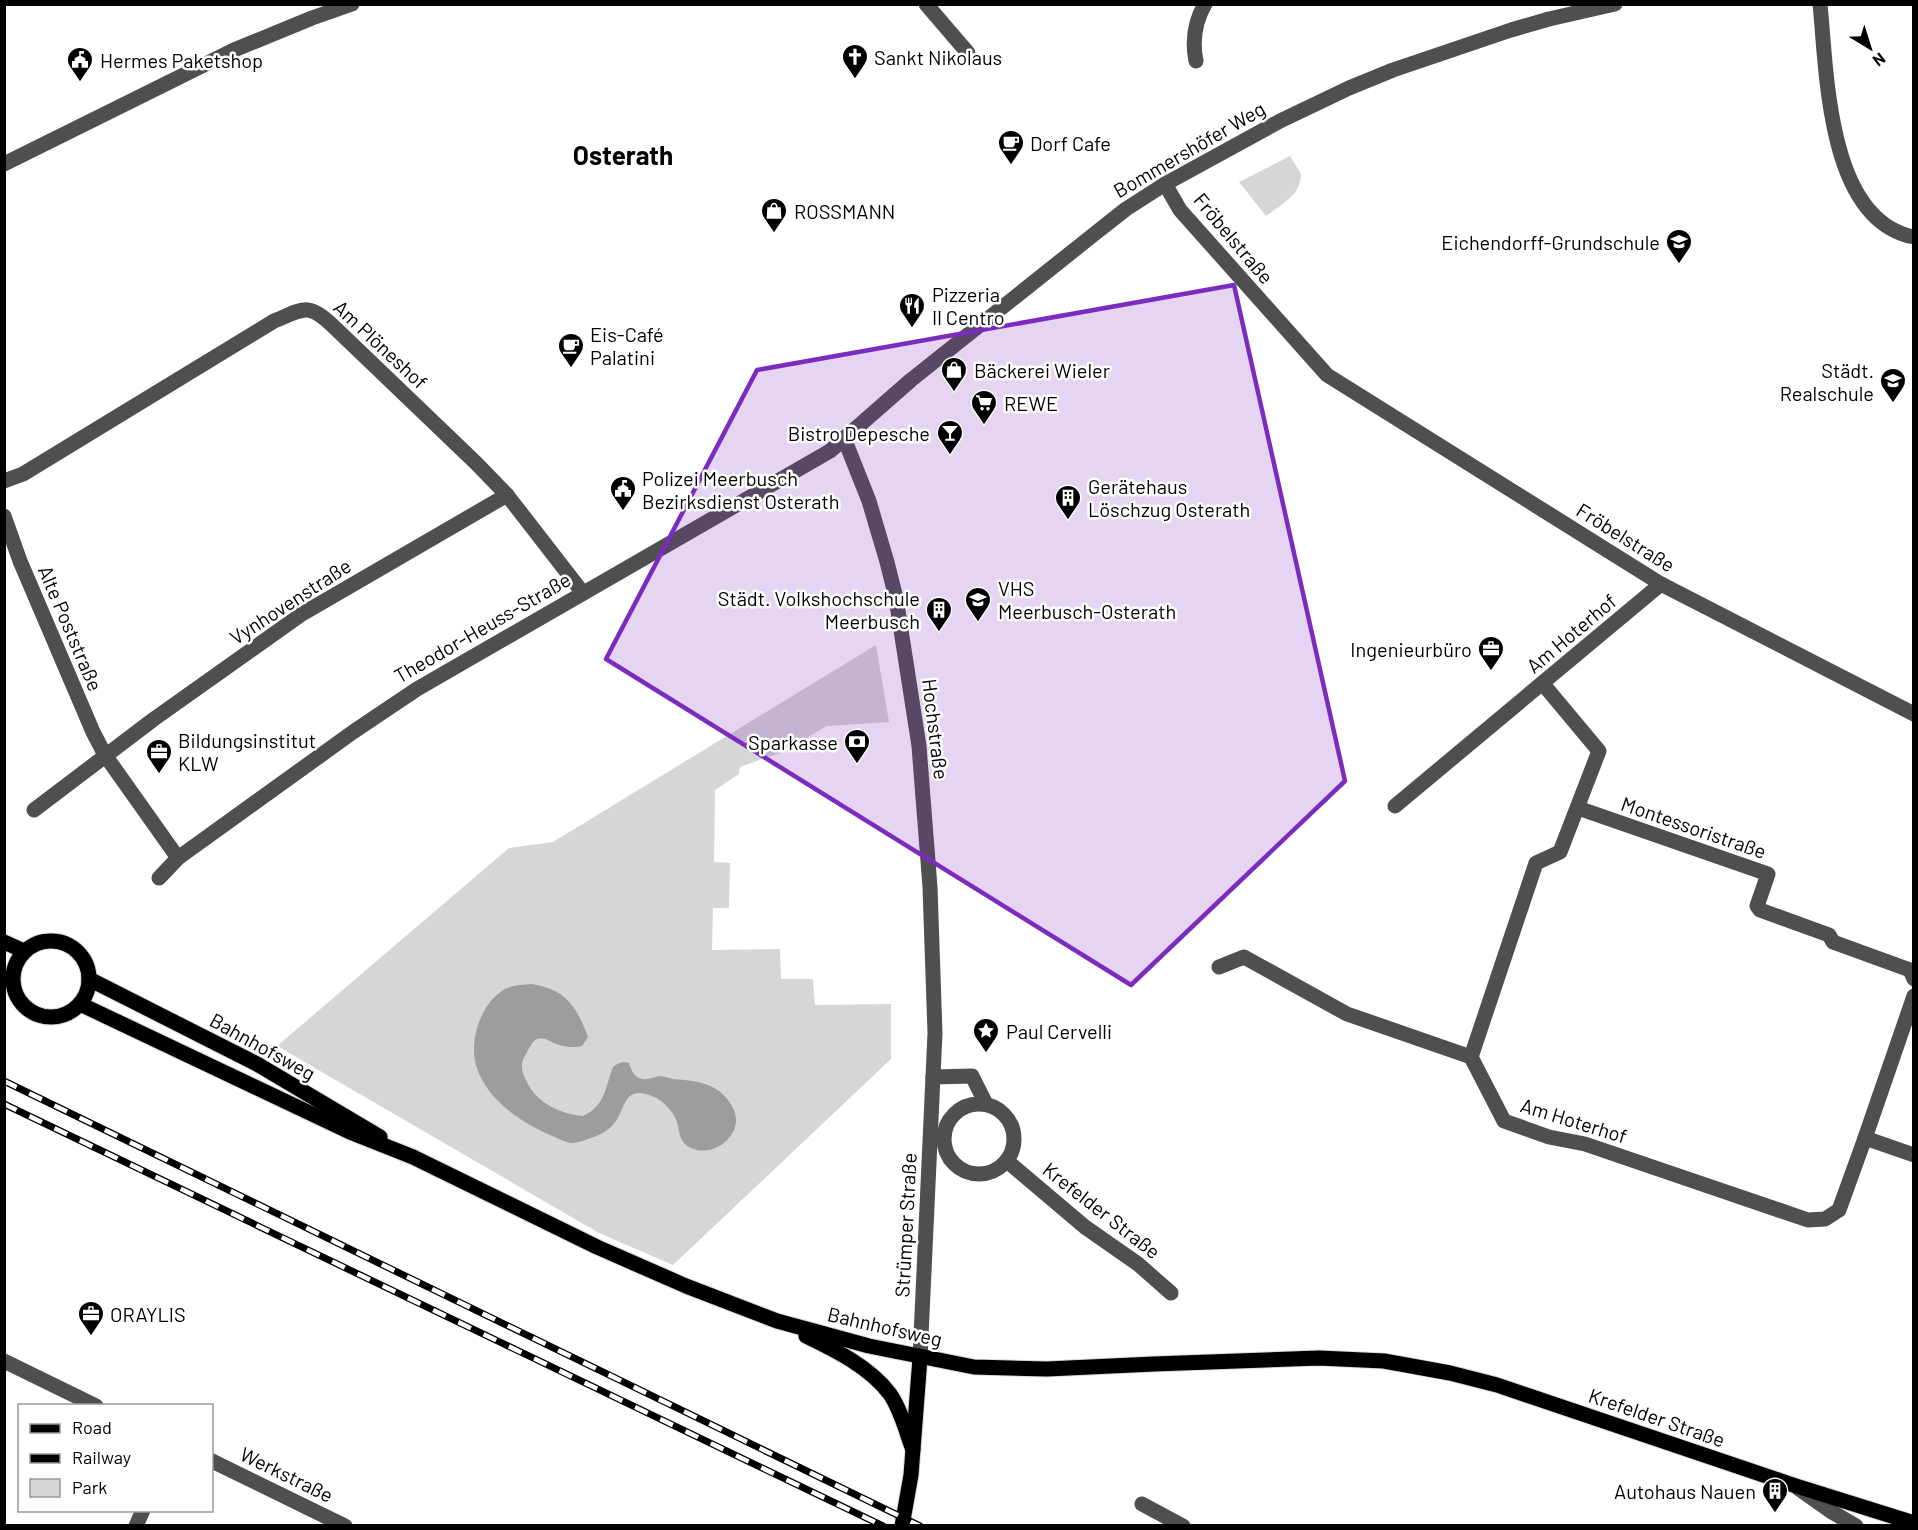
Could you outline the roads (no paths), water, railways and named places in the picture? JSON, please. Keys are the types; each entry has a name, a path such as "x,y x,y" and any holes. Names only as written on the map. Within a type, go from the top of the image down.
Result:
{"main road":[{"path":"47,941 72,946 87,966 89,979 85,996 80,1004 66,1014 48,1017 31,1012 18,999 9,971 24,951 35,944 47,941"},
{"path":"4,942 24,951"},
{"name":"Bahnhofsweg","path":"89,979 256,1064 413,1157"},
{"name":"Bahnhofsweg","path":"80,1004 350,1132 413,1157 597,1247 686,1286 777,1321 920,1358 974,1367 1047,1370 1319,1358 1384,1361"},
{"path":"777,1321 825,1345 868,1372 890,1394 913,1450"},
{"name":"Strümper Straße","path":"902,1526 911,1475 920,1358"},
{"name":"Krefelder Straße","path":"1384,1361 1450,1373 1497,1385 1793,1485 1914,1523"}],"street":[{"path":"4,164 234,50 352,4"},
{"path":"926,4 968,53"},
{"path":"1196,62 1194,32 1199,14 1205,4"},
{"name":"Bommershöfer Weg","path":"844,438 911,380 1126,209 1165,184 1280,121 1393,70 1548,19 1615,4"},
{"path":"1820,4 1836,139 1846,173 1859,197 1876,218 1903,235 1914,237"},
{"name":"Fröbelstraße","path":"1165,184 1180,210 1327,375 1661,584 1914,714"},
{"name":"Am Plöneshof","path":"4,481 23,474 274,321 309,309 319,313 332,325 507,495 583,593"},
{"name":"Theodor-Heuss-Straße","path":"159,878 178,858 386,709 463,662 830,451 844,438"},
{"name":"Hochstraße","path":"844,438 880,534 896,598 919,746 930,887 935,1034"},
{"name":"Vynhovenstraße","path":"105,755 302,614 507,495"},
{"name":"Alte Poststraße","path":"4,516 20,561 93,732 105,755 178,858"},
{"name":"Am Hoterhof","path":"1395,806 1661,584"},
{"path":"1219,967 1244,957 1347,1014 1471,1058 1536,863 1560,852 1599,751 1543,684"},
{"path":"34,810 105,755"},
{"name":"Montessoristraße","path":"1578,808 1768,874 1757,906 1760,910 1829,935 1833,942 1910,970 1914,979"},
{"path":"1914,996 1865,1138 1914,1155"},
{"name":"Strümper Straße","path":"920,1358 935,1034"},
{"name":"Am Hoterhof","path":"1471,1058 1504,1121 1549,1137 1585,1144 1809,1220 1825,1220 1839,1210 1865,1138"},
{"path":"933,1077 972,1077 987,1104"},
{"path":"987,1104 1006,1114 1015,1134 1014,1146 1007,1161 995,1171 973,1174 962,1170 947,1154 944,1132 948,1121 964,1106 987,1104"},
{"name":"Krefelder Straße","path":"1007,1161 1085,1227 1138,1264 1171,1293"},
{"path":"4,1362 92,1404"},
{"name":"Werkstraße","path":"213,1461 345,1526"},
{"path":"1793,1485 1856,1526"},
{"path":"1142,1504 1183,1526"},
{"path":"136,1526 142,1512"}],"railway":[{"path":"4,1081 920,1526"},
{"path":"4,1104 883,1526"}],"place":[{"name":"Sankt Nikolaus","path":"855,80"},
{"name":"Hermes Paketshop","path":"80,83"},
{"name":"Dorf Cafe","path":"1011,166"},
{"name":"ROSSMANN","path":"774,234"},
{"name":"Eichendorff-Grundschule","path":"1679,265"},
{"name":"Pizzeria Il Centro","path":"912,329"},
{"name":"Eis-Café Palatini","path":"571,369"},
{"name":"Bäckerei Wieler","path":"954,393"},
{"name":"Städt. Realschule","path":"1893,404"},
{"name":"REWE","path":"984,426"},
{"name":"Bistro Depesche","path":"950,456"},
{"name":"Polizei Meerbusch Bezirksdienst Osterath","path":"623,512"},
{"name":"Gerätehaus Löschzug Osterath","path":"1068,521"},
{"name":"VHS Meerbusch-Osterath","path":"978,623"},
{"name":"Städt. Volkshochschule Meerbusch","path":"939,633"},
{"name":"Ingenieurbüro","path":"1491,672"},
{"name":"Sparkasse","path":"857,765"},
{"name":"Bildungsinstitut KLW","path":"159,775"},
{"name":"Paul Cervelli","path":"986,1054"},
{"name":"ORAYLIS","path":"91,1337"},
{"name":"Autohaus Nauen","path":"1775,1514"}],"district":[{"name":"Osterath","path":"623,154"}]}
